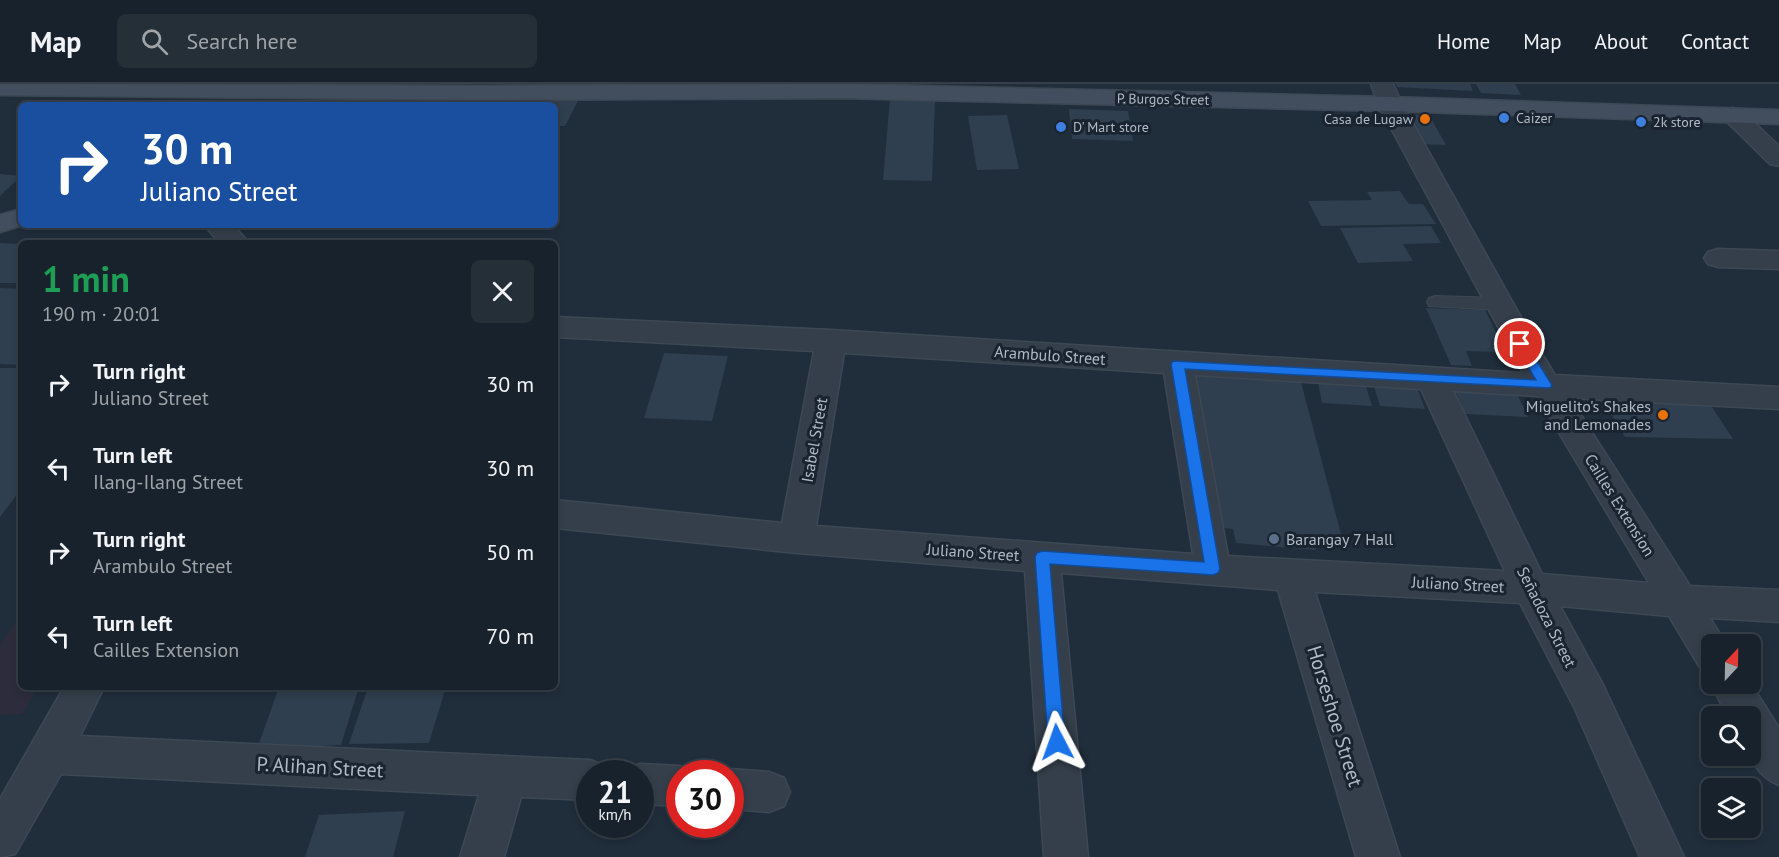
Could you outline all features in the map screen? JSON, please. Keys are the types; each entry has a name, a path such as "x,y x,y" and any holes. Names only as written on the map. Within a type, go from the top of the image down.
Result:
{"street":[{"name":"P. Burgos Street","path":"0,88 152,97 231,87 840,87 1386,94 1779,117"},
{"name":"Cailles Extension","path":"1386,94 1498,304 1701,636"},
{"path":"1733,116 1779,159"},
{"path":"0,224 18,218"},
{"path":"221,228 233,240"},
{"path":"1718,258 1779,260"},
{"name":"Arambulo Street","path":"558,327 831,340 1178,364 1779,398"},
{"name":"Isabel Street","path":"797,539 831,340"},
{"path":"1178,364 1213,569"},
{"name":"Señadoza Street","path":"1431,378 1531,588 1588,696 1662,857"},
{"name":"Juliano Street","path":"558,514 797,539 1292,576 1531,588 1679,601 1779,606"},
{"path":"1042,557 1066,857"},
{"name":"Horseshoe Street","path":"1292,576 1378,857"},
{"path":"0,839 50,754 83,690"},
{"path":"1761,736 1779,765"},
{"name":"P. Alihan Street","path":"50,754 576,779"},
{"path":"482,857 506,775"}],"lane":[{"path":"1435,302 1498,304"}],"shaded area":[{"path":"18,618 18,690 36,690 22,714 0,715 0,645"}],"building":[{"path":"1396,84 1470,84 1473,91 1397,87"},
{"path":"1476,84 1515,84 1521,95 1481,93"},
{"path":"437,94 506,95 502,102 432,102"},
{"path":"890,99 935,100 932,181 883,180"},
{"path":"537,100 578,101 565,126 558,126 558,102 536,102"},
{"path":"1069,109 1128,111 1133,141 1072,139"},
{"path":"1399,114 1429,115 1446,145 1416,144"},
{"path":"1007,115 1019,169 977,170 968,116"},
{"path":"0,174 18,176 18,179 0,196"},
{"path":"1400,191 1409,204 1423,204 1436,224 1321,226 1308,201 1372,200 1367,192"},
{"path":"1431,226 1441,243 1403,244 1413,261 1358,263 1340,228"},
{"path":"0,243 18,244 18,283 0,283"},
{"path":"0,288 18,289 18,365 0,364"},
{"path":"1426,308 1485,310 1503,347 1496,346 1499,352 1466,351 1472,366 1451,365"},
{"path":"664,353 728,356 712,421 644,418"},
{"path":"0,368 18,368 18,493 0,517"},
{"path":"1192,376 1301,382 1342,538 1313,535 1316,550 1236,543 1233,529 1214,527"},
{"path":"1318,382 1366,386 1372,406 1322,403"},
{"path":"1373,383 1416,385 1425,409 1380,406"},
{"path":"1455,390 1516,392 1528,417 1465,414"},
{"path":"1604,402 1710,404 1733,439 1625,437"},
{"path":"278,690 358,690 341,745 257,749"},
{"path":"367,690 445,690 429,743 349,744"},
{"path":"405,811 393,857 305,857 319,815"}],"place":[{"name":"Caizer","path":"1504,118"},
{"name":"Casa de Lugaw","path":"1425,119"},
{"name":"2k store","path":"1641,122"},
{"name":"D' Mart store","path":"1061,127"},
{"name":"Miguelito's Shakes and Lemonades","path":"1663,415"},
{"name":"Barangay 7 Hall","path":"1274,539"}],"route":[{"path":"1057,742 1042,557 1213,569 1178,364 1546,385 1520,344"}]}
